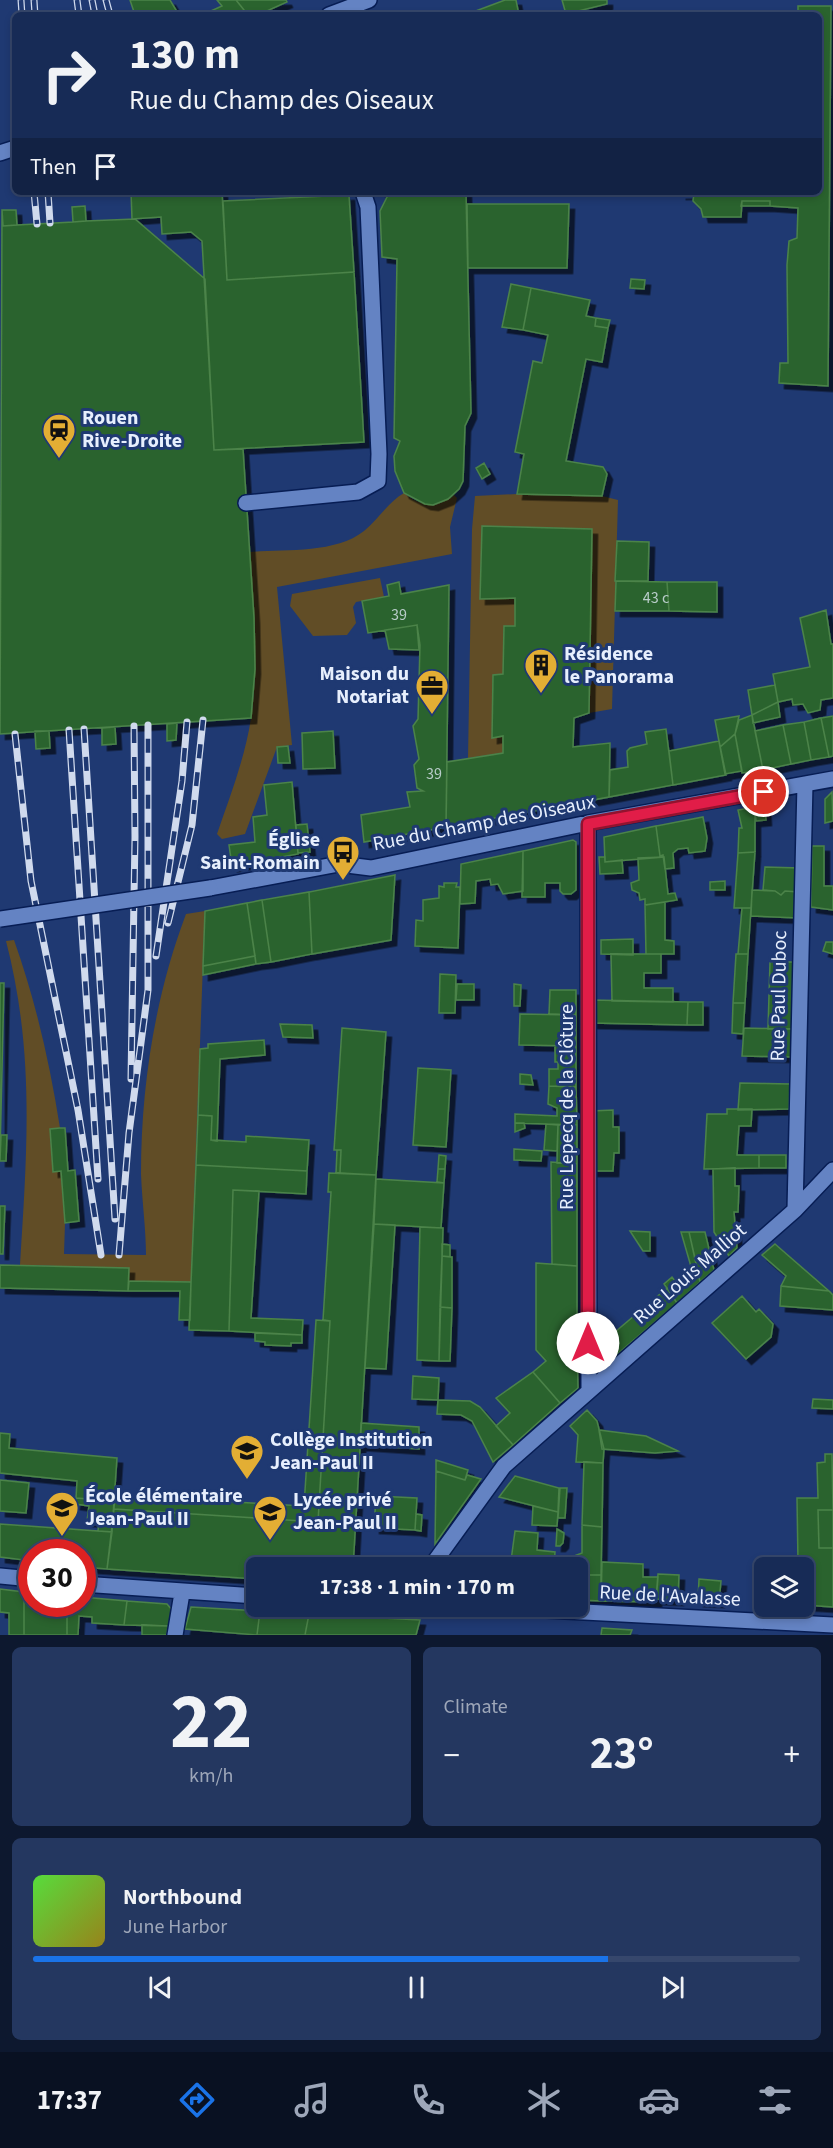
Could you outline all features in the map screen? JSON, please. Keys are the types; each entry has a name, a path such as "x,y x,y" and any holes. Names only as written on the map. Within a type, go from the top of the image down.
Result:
{"street":[{"path":"336,12 369,0"},
{"path":"246,503 358,492 378,481 379,454 369,219 364,195"},
{"name":"Rue du Champ des Oiseaux","path":"0,919 210,888 339,864 371,868 588,824 833,779"},
{"name":"Rue Paul Duboc","path":"795,1209 805,784"},
{"name":"Rue Lepecq de la Clôture","path":"588,824 589,1390"},
{"name":"Rue Louis Malliot","path":"438,1557 504,1466 795,1209 833,1170"},
{"path":"0,1576 18,1578"},
{"path":"96,1585 182,1593 246,1596"},
{"path":"175,1635 182,1593"},
{"name":"Rue de l'Avalasse","path":"588,1612 833,1625"}],"shaded area":[{"path":"404,493 416,501 429,504 442,502 454,495 457,498 450,527 452,554 277,587 292,745 277,747 245,834 222,839 217,834 245,748 253,698 255,635 250,552 309,549 339,544 364,531"},
{"path":"517,494 602,496 618,500 612,709 589,713 592,529 482,526 480,599 515,598 515,626 504,626 503,674 493,675 493,737 503,736 503,753 468,758 472,529 475,496"},
{"path":"380,578 384,597 356,602 353,607 356,623 347,635 313,636 290,606 292,594"},
{"path":"205,911 191,1282 129,1281 129,1268 20,1265 26,1142 25,1063 15,982 6,941 14,940 22,963 42,1033 52,1080 60,1128 50,1130 53,1172 61,1171 65,1223 64,1254 146,1255 141,1174 144,1108 152,1042 166,977 186,914"}],"building":[{"path":"130,0 170,0 177,12 134,12"},
{"path":"217,0 236,0 246,12 209,12 222,6"},
{"path":"236,0 286,0 287,2 265,12 246,12"},
{"path":"505,0 516,0 518,12 473,12"},
{"path":"562,0 607,0 607,4 565,12"},
{"path":"798,6 831,6 828,386 779,383 780,363 788,363 787,265 789,241 797,238 798,208 770,206 770,201 742,201 741,217 703,217 701,209 693,201 694,195 822,195 822,12 798,12"},
{"path":"131,195 222,195 227,280 354,272 364,442 214,450 202,241 191,232 162,234 161,217 132,219"},
{"path":"349,195 354,272 227,280 223,201"},
{"path":"385,195 466,195 471,413 465,426 463,481 459,489 448,499 433,505 425,504 404,493 395,471 394,456 400,441 394,438 397,259 382,257 380,211 387,197"},
{"path":"742,201 770,201 770,206 741,206"},
{"path":"467,204 569,204 567,268 468,268"},
{"path":"85,206 86,221 73,222 72,207"},
{"path":"85,206 86,221 135,219 205,279 214,450 243,449 254,618 255,669 251,718 0,734 2,210 16,210 17,225 73,222 72,207"},
{"path":"2,210 16,210 17,225 3,226"},
{"path":"631,279 645,280 644,289 630,288"},
{"path":"511,284 531,288 523,330 502,327"},
{"path":"531,288 590,300 586,316 596,318 595,326 608,328 602,362 586,359 566,461 603,467 607,474 602,496 517,494 524,454 515,452 533,361 542,363 548,335 523,330"},
{"path":"596,318 610,320 608,328 595,326"},
{"path":"484,463 490,474 482,479 476,468"},
{"name":"Résidence le Panorama","path":"482,526 592,529 589,713 574,718 573,747 610,743 609,797 446,827 447,762 503,753 503,736 492,738 493,675 503,674 504,626 515,626 515,598 480,599"},
{"path":"617,541 649,542 648,581 615,581"},
{"path":"616,581 667,582 669,611 615,611"},
{"name":"Maison du Notariat","path":"399,582 401,594 449,585 446,827 364,842 361,815 410,807 407,792 423,791 417,788 414,765 419,759 413,726 418,719 420,645 417,625 368,633 362,601 389,596 387,585"},
{"path":"667,582 717,582 717,612 669,611"},
{"path":"826,610 831,644 833,644 833,698 821,700 820,710 808,713 803,704 793,705 792,699 778,702 773,674 810,667 800,618"},
{"path":"417,625 419,650 389,649 385,630"},
{"path":"775,685 778,702 752,715 748,690"},
{"path":"778,702 780,717 753,723 752,715"},
{"path":"752,715 763,770 742,773 735,734 739,720"},
{"path":"739,716 735,734 720,747 715,720"},
{"path":"833,716 833,756 829,757 821,718"},
{"path":"821,718 829,757 811,760 804,722"},
{"path":"804,722 811,760 791,764 783,725"},
{"path":"177,723 176,740 167,741 167,724"},
{"path":"783,725 791,764 763,770 755,731"},
{"path":"115,727 116,744 102,745 102,728"},
{"path":"666,729 673,785 609,797 610,770 628,767 627,751 630,748 647,744 645,732"},
{"path":"35,731 49,731 50,748 36,749"},
{"path":"333,731 335,768 303,769 302,733"},
{"path":"735,734 742,771 725,774 720,747"},
{"path":"719,741 726,775 673,785 669,751"},
{"path":"288,746 290,763 278,763 277,747"},
{"path":"292,782 298,854 232,866 229,845 255,842 253,817 267,815 264,785"},
{"path":"832,792 833,821 825,823 825,799"},
{"path":"755,807 755,852 738,853 739,828 742,828 738,810"},
{"path":"765,807 766,820 756,821 755,808"},
{"path":"703,817 707,838 705,851 689,853 688,848 678,849 673,853 674,868 665,869 663,855 660,856 656,826"},
{"path":"307,824 310,852 298,853 296,825"},
{"path":"656,826 660,856 664,857 605,862 604,837"},
{"path":"573,840 576,842 576,890 571,894 563,894 560,891 560,883 545,883 545,897 522,897 523,851"},
{"path":"812,846 824,846 824,886 833,886 833,910 811,907"},
{"path":"523,851 523,891 503,894 498,884 491,885 490,879 476,881 475,903 460,904 461,864"},
{"path":"755,852 751,908 734,908 738,853"},
{"path":"599,857 605,857 605,862 622,860 623,873 600,874"},
{"path":"664,857 668,894 675,893 677,900 645,905 645,899 640,900 639,893 632,890 631,883 639,880 638,858"},
{"path":"765,867 800,868 799,892 785,891 781,895 775,891 763,890"},
{"path":"395,875 391,940 312,954 309,892"},
{"path":"725,881 725,890 710,890 710,882"},
{"path":"444,883 457,883 456,887 460,887 458,948 415,946 416,920 423,921 423,900 439,898 439,886 444,887"},
{"path":"752,890 775,891 781,895 785,891 799,892 799,918 751,916"},
{"path":"309,892 312,954 271,962 262,900"},
{"path":"262,900 271,962 256,964 247,903"},
{"path":"665,902 665,940 674,941 674,954 646,954 645,905"},
{"path":"247,903 255,956 203,966 205,911"},
{"path":"742,908 751,908 748,954 738,954"},
{"path":"633,939 633,955 601,954 601,940"},
{"path":"826,942 833,942 833,954 823,951"},
{"path":"611,954 661,954 661,973 644,973 644,988 673,988 673,1002 612,1001"},
{"path":"736,954 748,954 745,1003 733,1003"},
{"path":"255,956 256,964 203,975 203,966"},
{"path":"770,962 795,962 794,1029 768,1029"},
{"path":"440,974 456,975 455,1013 439,1013"},
{"path":"0,983 4,983 0,1155"},
{"path":"457,984 474,984 474,1000 456,1000"},
{"path":"514,984 521,985 520,1006 514,1006"},
{"path":"550,990 576,990 576,1015 549,1014"},
{"path":"591,1000 688,1002 687,1025 591,1023"},
{"path":"688,1002 703,1002 703,1025 687,1025"},
{"path":"733,1003 745,1003 743,1034 732,1033"},
{"path":"520,1014 576,1015 576,1046 519,1045"},
{"path":"280,1024 312,1025 313,1038 283,1037"},
{"path":"342,1028 386,1032 376,1175 340,1173 341,1150 334,1150"},
{"path":"744,1028 794,1029 792,1057 742,1056"},
{"path":"264,1040 265,1055 220,1059 217,1141 211,1140 212,1116 198,1115 200,1049 208,1048 208,1044"},
{"path":"555,1046 576,1046 576,1087 549,1086 549,1069 558,1069 558,1062 555,1062"},
{"path":"418,1068 451,1070 446,1147 413,1145"},
{"path":"520,1074 531,1075 533,1085 520,1084"},
{"path":"740,1083 790,1084 789,1109 738,1110"},
{"path":"549,1086 576,1087 577,1125 515,1123 515,1114 557,1116 557,1108 548,1104"},
{"path":"727,1109 752,1109 751,1126 739,1126 737,1155 759,1155 759,1168 704,1169 707,1114 727,1114"},
{"path":"613,1110 613,1127 619,1127 619,1153 614,1153 613,1171 591,1171 591,1111"},
{"path":"198,1115 212,1116 211,1140 246,1142 246,1136 309,1140 307,1171 196,1165"},
{"path":"515,1123 524,1123 525,1128 515,1132"},
{"path":"546,1124 558,1125 557,1151 544,1150"},
{"path":"558,1125 577,1125 577,1164 557,1163"},
{"path":"65,1128 68,1171 75,1170 79,1221 65,1223 61,1171 53,1172 50,1129"},
{"path":"1,1135 7,1135 6,1161 0,1161"},
{"path":"514,1149 542,1151 541,1161 514,1160"},
{"path":"337,1150 341,1150 340,1173 336,1173"},
{"path":"439,1155 446,1156 445,1169 438,1169"},
{"path":"759,1155 786,1155 786,1168 759,1168"},
{"path":"551,1162 577,1164 577,1266 552,1264"},
{"path":"196,1165 307,1171 306,1194 233,1190 229,1331 189,1330"},
{"path":"735,1168 735,1186 739,1186 738,1212 734,1212 737,1248 729,1256 714,1232 713,1169"},
{"path":"438,1169 445,1169 444,1183 437,1182"},
{"path":"329,1173 376,1175 354,1557 246,1557 246,1578 107,1569 114,1509 318,1522 330,1321 323,1320 331,1192 328,1192"},
{"path":"376,1179 444,1183 441,1228 374,1224"},
{"path":"233,1190 259,1191 251,1318 303,1320 302,1335 229,1331"},
{"path":"0,1206 5,1206 3,1254 0,1254"},
{"path":"374,1224 395,1225 386,1369 365,1368"},
{"path":"420,1227 443,1228 439,1361 417,1360"},
{"path":"630,1231 650,1232 650,1251 643,1251"},
{"path":"681,1232 689,1232 697,1267 692,1270"},
{"path":"689,1232 705,1232 714,1270 700,1282"},
{"path":"442,1244 450,1245 450,1257 442,1256"},
{"path":"775,1244 829,1291 781,1286 786,1276 762,1255"},
{"path":"442,1256 452,1257 452,1308 440,1307"},
{"path":"536,1263 577,1266 577,1331 569,1331 570,1342 577,1343 578,1388 560,1403 533,1372 546,1361 536,1350"},
{"path":"0,1265 129,1268 128,1291 0,1288"},
{"path":"697,1267 700,1282 677,1303 664,1284 672,1277 675,1281"},
{"path":"129,1281 191,1282 190,1320 179,1320 180,1291 128,1291"},
{"path":"781,1286 829,1291 833,1295 833,1310 780,1306"},
{"path":"667,1288 677,1303 600,1369 593,1366 592,1322 605,1322 606,1335 609,1337"},
{"path":"742,1296 756,1312 759,1309 773,1324 771,1337 746,1359 712,1323"},
{"path":"440,1307 452,1308 450,1361 439,1361"},
{"path":"316,1320 330,1321 318,1522 114,1509 115,1495 304,1506"},
{"path":"255,1333 302,1335 302,1343 291,1343 291,1346 265,1345 265,1342 255,1341"},
{"path":"533,1372 560,1403 513,1445 496,1426 510,1413 496,1398"},
{"path":"413,1376 439,1378 438,1400 412,1399"},
{"path":"813,1399 833,1400 833,1409 812,1408"},
{"path":"438,1400 470,1401 480,1407 513,1445 493,1462 472,1421 461,1415 437,1414"},
{"path":"587,1410 597,1421 604,1449 603,1463 576,1462 578,1435 570,1426"},
{"path":"361,1423 419,1427 419,1449 360,1445"},
{"path":"599,1430 646,1436 678,1451 655,1453 602,1449"},
{"path":"0,1433 10,1434 9,1448 117,1458 114,1501 76,1498 77,1481 0,1473"},
{"path":"825,1454 832,1454 833,1510 818,1510 819,1548 833,1548 833,1607 814,1606 814,1557 798,1557 797,1498 818,1498 817,1463 825,1462"},
{"path":"436,1460 468,1470 465,1480 436,1471"},
{"path":"584,1462 603,1463 602,1527 582,1525"},
{"path":"436,1471 465,1480 467,1475 481,1479 435,1544"},
{"path":"515,1476 559,1488 558,1512 499,1497"},
{"path":"0,1480 29,1483 26,1513 0,1511"},
{"path":"560,1488 567,1488 565,1518 558,1518"},
{"path":"376,1496 417,1498 415,1530 374,1528"},
{"path":"76,1498 114,1501 112,1532 98,1531 99,1522 87,1521 89,1506 75,1504"},
{"path":"533,1506 558,1512 557,1526 532,1525"},
{"path":"818,1510 833,1510 833,1548 819,1548"},
{"path":"416,1514 422,1515 421,1531 415,1530"},
{"path":"0,1524 112,1532 107,1569 96,1568 96,1539 18,1539 18,1559 0,1557"},
{"path":"582,1525 602,1527 601,1575 588,1575 588,1557 574,1557 582,1553"},
{"path":"557,1529 564,1533 563,1543 560,1546 556,1546"},
{"path":"515,1531 538,1533 537,1550 555,1552 555,1557 511,1557"},
{"path":"602,1562 643,1564 643,1577 658,1577 656,1602 601,1601"},
{"path":"658,1574 679,1575 678,1600 656,1599"},
{"path":"588,1575 601,1575 601,1601 588,1600"},
{"path":"699,1579 721,1581 719,1602 698,1601"},
{"path":"0,1589 18,1591 18,1617 24,1617 24,1635 9,1635 9,1613 0,1612"},
{"path":"96,1598 127,1601 124,1625 92,1623 92,1617 96,1617"},
{"path":"127,1601 167,1604 172,1610 169,1626 124,1625"},
{"path":"191,1607 246,1610 246,1617 259,1617 257,1635 185,1629"},
{"path":"24,1617 67,1617 67,1635 24,1635"},
{"path":"67,1617 79,1617 78,1635 67,1635"},
{"path":"259,1617 308,1617 305,1635 257,1635"},
{"path":"308,1617 420,1620 416,1635 305,1635"},
{"path":"142,1625 168,1626 167,1635 142,1635"},
{"path":"602,1628 632,1630 630,1635 601,1635"}],"railway":[{"path":"21,0 22,12"},
{"path":"34,0 35,12"},
{"path":"77,0 79,12"},
{"path":"92,0 94,12"},
{"path":"106,0 109,12"},
{"path":"34,195 37,224"},
{"path":"48,195 50,223"},
{"path":"168,923 192,825 203,720"},
{"path":"156,956 182,781 187,722"},
{"path":"119,1255 129,1133 148,990 148,725"},
{"path":"131,1079 135,837 134,726"},
{"path":"84,729 115,1219"},
{"path":"69,730 98,1179"},
{"path":"15,734 31,881 78,1110 101,1255"}],"place":[{"name":"Rouen Rive-Droite","path":"59,459"},
{"name":"Résidence le Panorama","path":"541,694"},
{"name":"Maison du Notariat","path":"432,715"},
{"name":"Église Saint-Romain","path":"343,881"},
{"name":"Collège Institution Jean-Paul II","path":"247,1480"},
{"name":"École élémentaire Jean-Paul II","path":"62,1537"},
{"name":"Lycée privé Jean-Paul II","path":"270,1541"}],"route":[{"path":"588,1343 588,824 764,792"}]}
